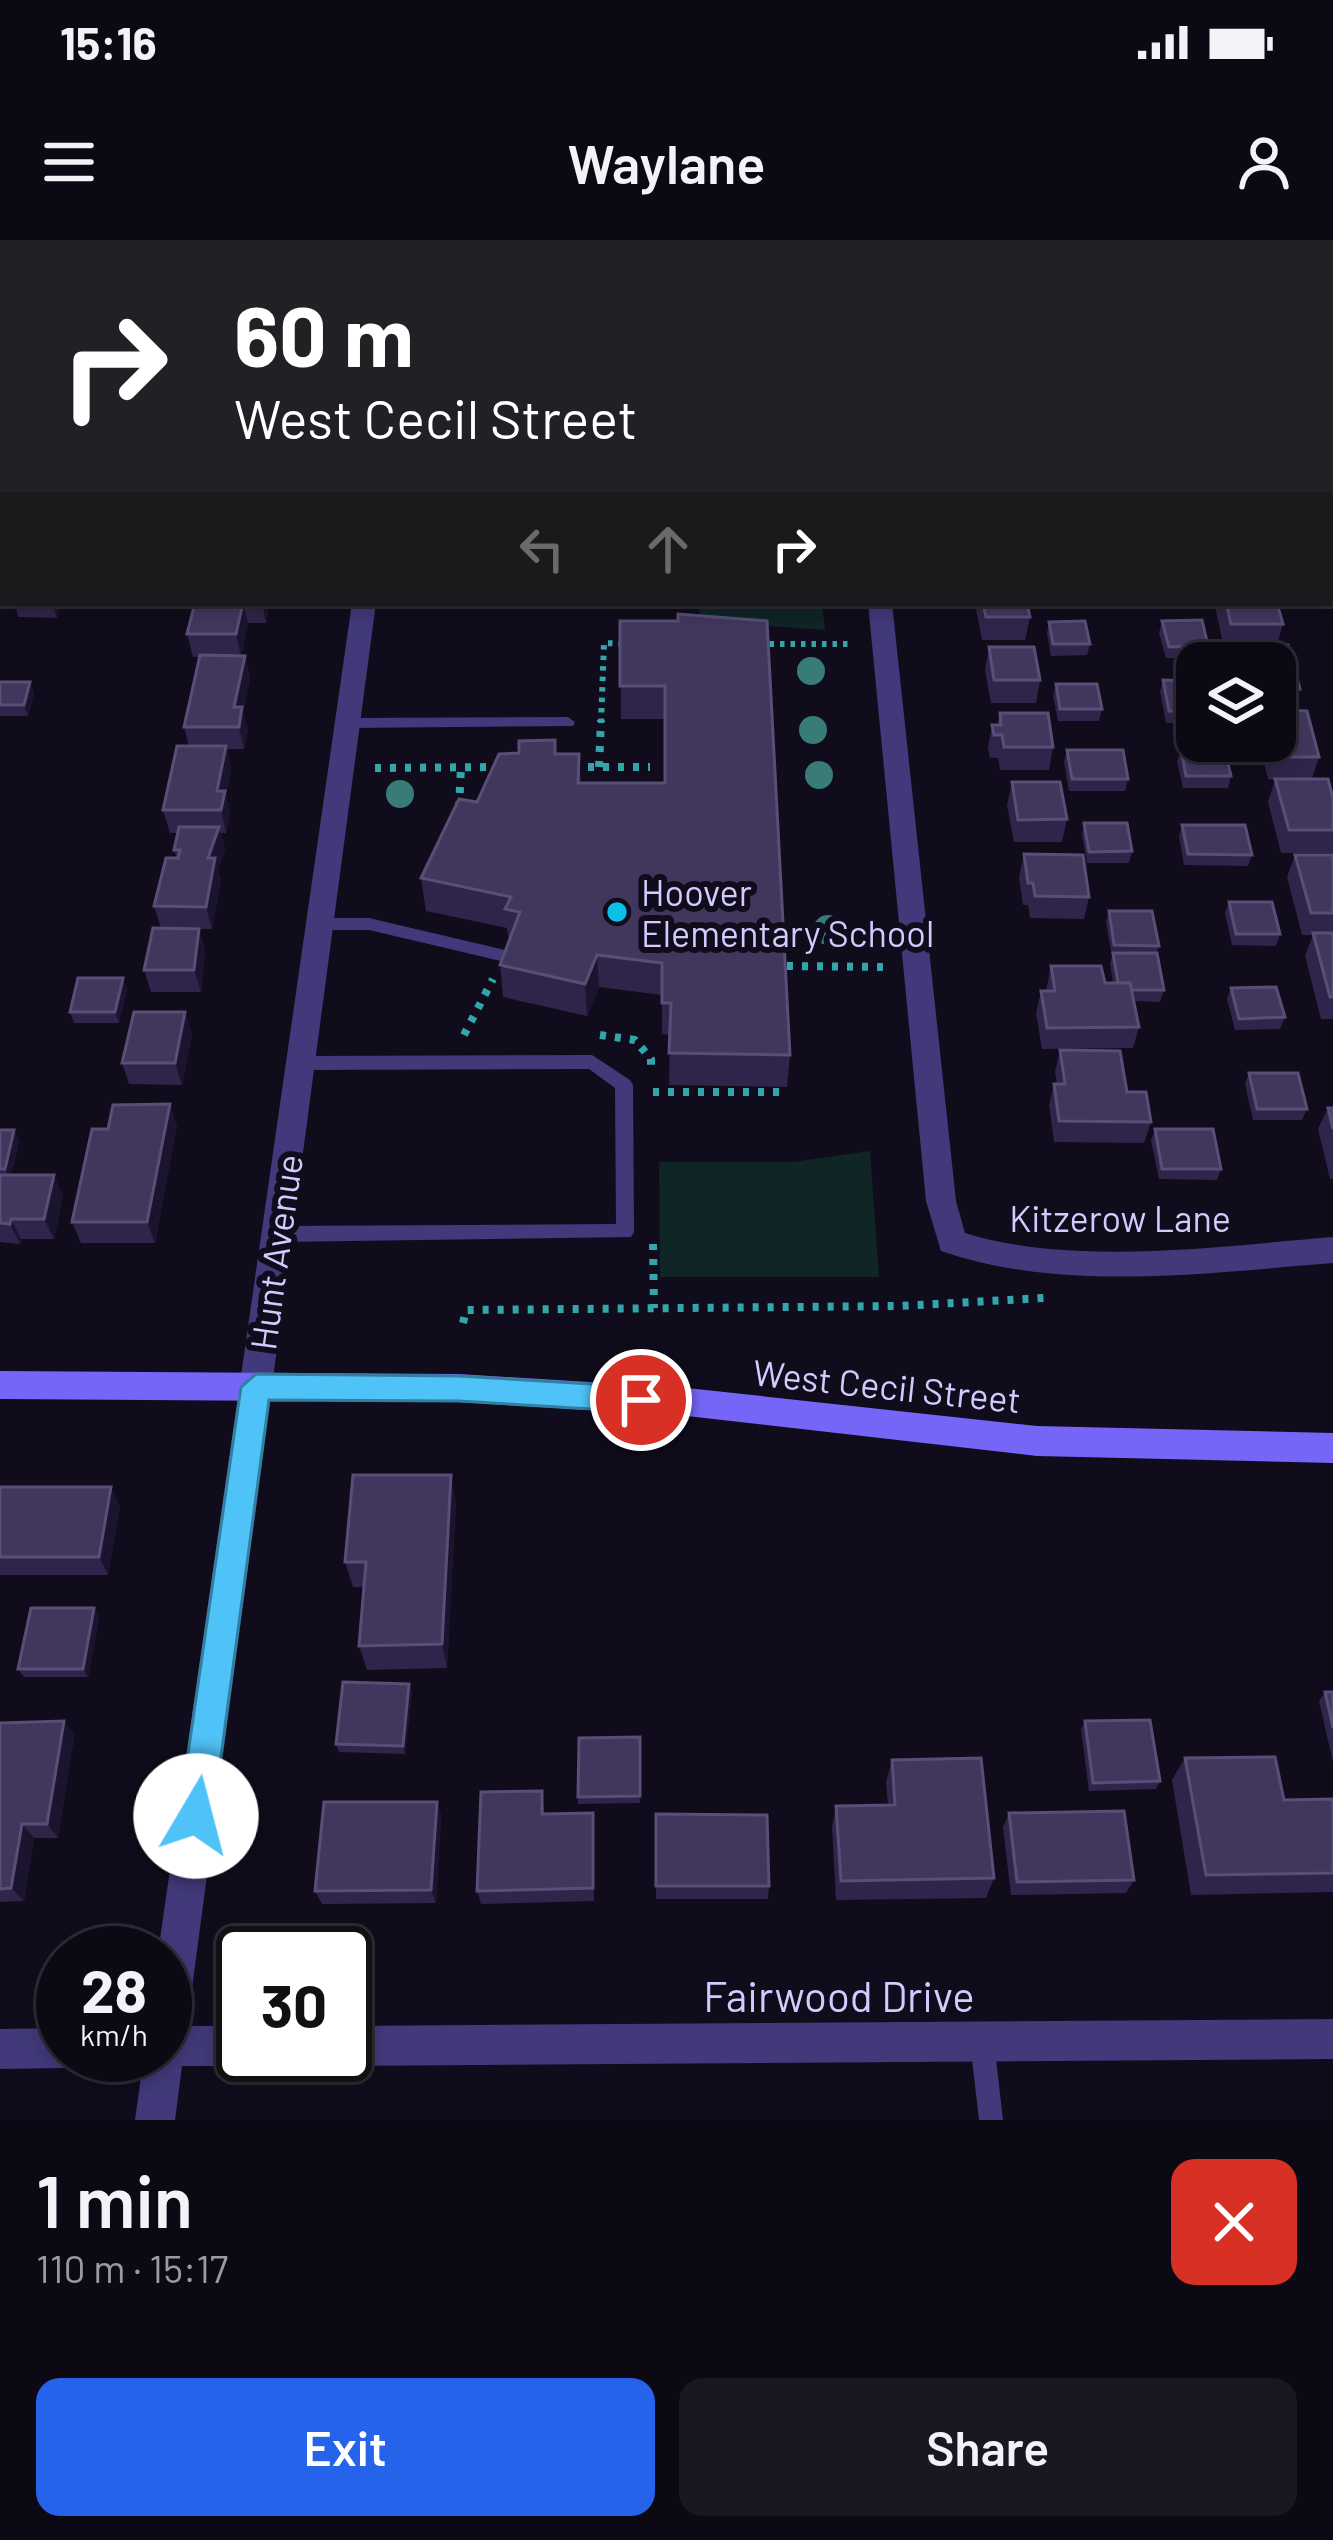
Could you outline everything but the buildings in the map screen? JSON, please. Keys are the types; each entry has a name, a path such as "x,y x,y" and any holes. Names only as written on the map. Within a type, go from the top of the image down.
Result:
{"main road":[{"name":"West Cecil Street","path":"0,1385 482,1390 687,1402 1037,1441 1333,1448"}],"street":[{"name":"Hunt Avenue","path":"181,1926 364,606"},
{"path":"880,606 917,968"},
{"name":"Kitzerow Lane","path":"917,968 941,1201 952,1242 1004,1258 1233,1258 1333,1250"},
{"name":"Fairwood Drive","path":"372,2045 1333,2039"},
{"path":"0,2049 36,2048"},
{"name":"Hunt Avenue","path":"155,2120 160,2082"}],"lane":[{"path":"348,723 568,722"},
{"path":"321,924 369,924 505,956"},
{"path":"278,1234 625,1232 623,1085 592,1062 302,1064"},
{"path":"982,2042 991,2120"}],"path":[{"path":"598,767 604,644 651,644"},
{"path":"746,644 884,644"},
{"path":"342,767 505,767 504,783"},
{"path":"459,812 461,767"},
{"path":"552,767 650,767"},
{"path":"464,1036 505,956"},
{"path":"787,966 917,968"},
{"path":"591,1035 635,1040 646,1049 652,1116"},
{"path":"440,1037 485,1036"},
{"path":"651,1092 783,1092"},
{"path":"653,1236 654,1308"},
{"path":"463,1323 466,1310 1065,1297"}],"green space":[{"path":"698,606 822,606 825,630 700,621"},
{"path":"870,1151 879,1277 660,1277 659,1162 792,1162"}],"place":[{"name":"Hoover Elementary School","path":"617,912"}],"route":[{"path":"196,1816 256,1387 459,1388 641,1400"}]}
